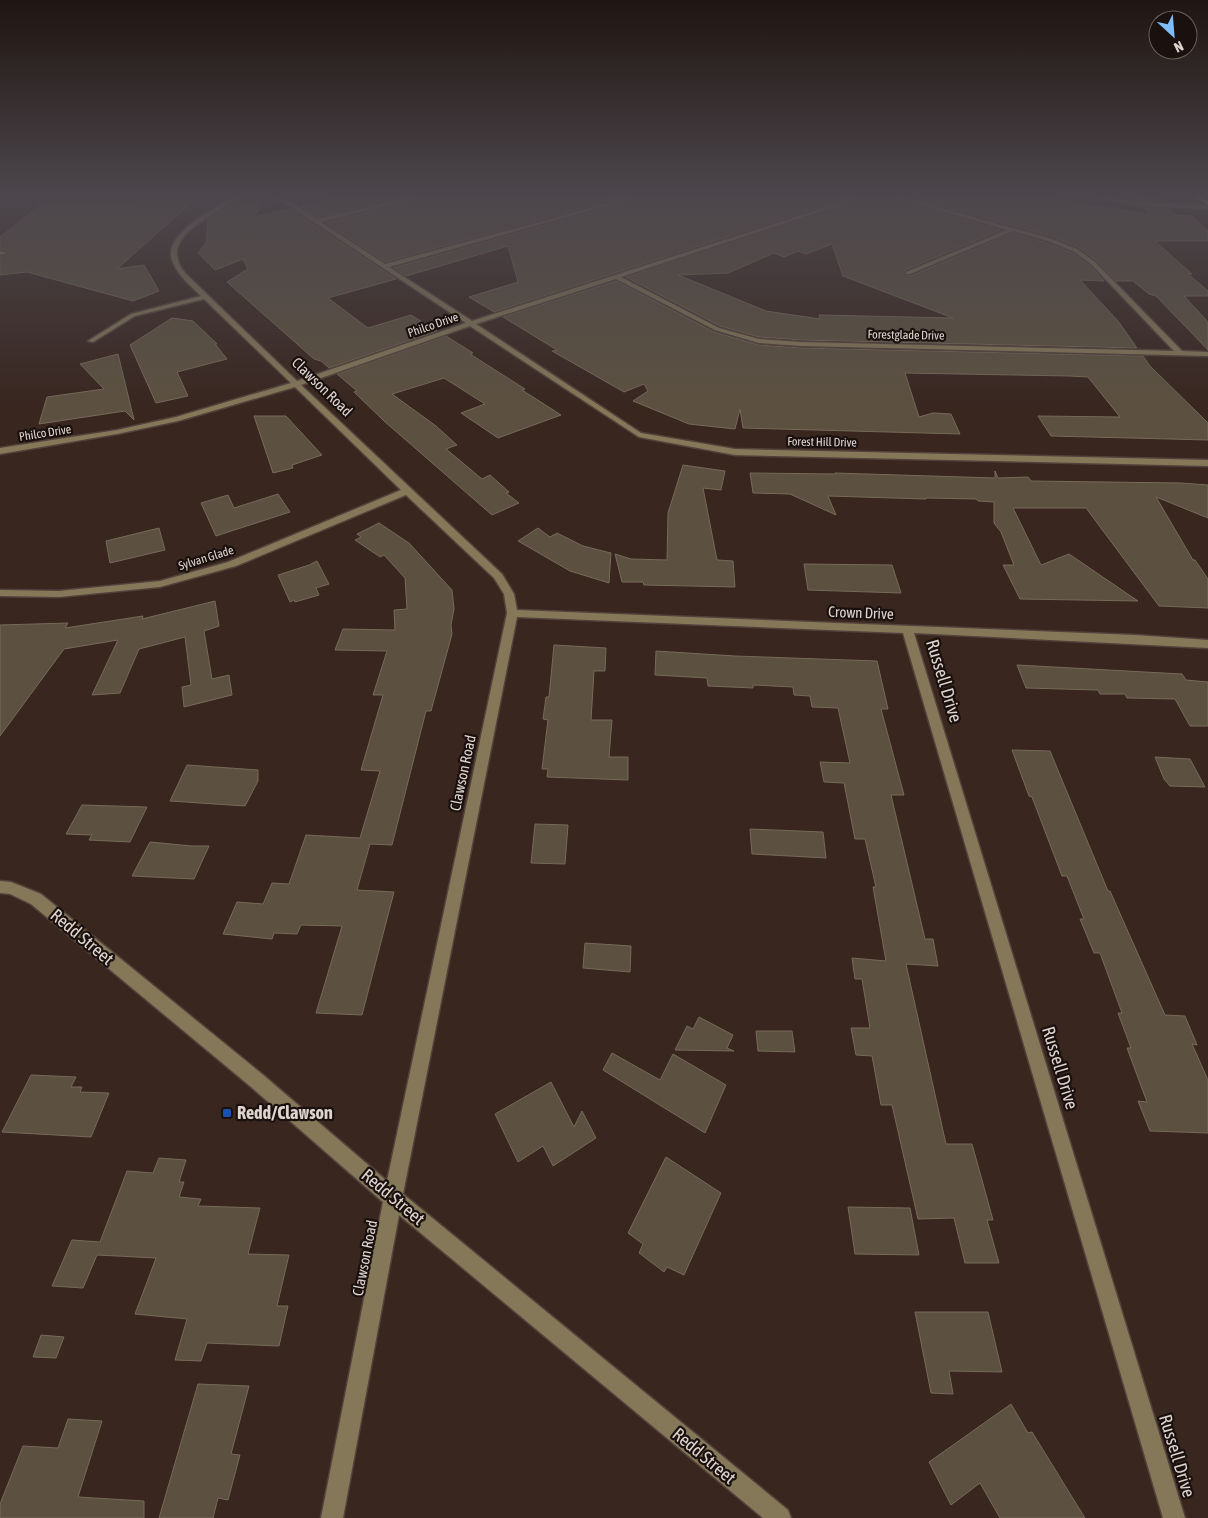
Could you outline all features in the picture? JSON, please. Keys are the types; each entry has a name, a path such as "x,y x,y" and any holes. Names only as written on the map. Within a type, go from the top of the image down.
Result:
{"street":[{"name":"Clawson Road","path":"178,267 183,275 205,297 498,576 509,594 512,613 393,1198 332,1518"},
{"name":"Forest Hill Drive","path":"385,267 639,436 734,452 1208,463"},
{"name":"Philco Drive","path":"0,451 117,432 178,419 296,384 470,324 652,267"},
{"path":"908,272 921,267"},
{"path":"1097,267 1180,353"},
{"name":"Forestglade Drive","path":"618,278 716,329 759,341 801,344 1208,354"},
{"path":"90,341 133,315 205,297"},
{"name":"Sylvan Glade","path":"0,593 59,594 160,584 232,564 407,491"},
{"name":"Crown Drive","path":"512,613 1136,639 1208,644"},
{"name":"Russell Drive","path":"908,630 1174,1518"},
{"name":"Redd Street","path":"0,887 10,888 36,899 256,1080 393,1198 780,1518"}],"building":[{"path":"0,267 119,267 117,269 145,267 159,291 133,301 27,272 0,275"},
{"path":"212,267 223,267 215,270"},
{"path":"247,267 378,267 396,279 328,298 368,328 411,315 437,331 329,368 321,361 314,359 227,282 248,269"},
{"path":"397,267 437,267 406,276 393,268"},
{"path":"514,267 635,267 494,312 469,297 518,282"},
{"path":"657,267 742,267 728,273 678,275 766,311 820,319 819,315 953,318 843,276 840,267 913,267 905,270 905,275 911,276 933,267 1092,267 1104,281 1080,280 1118,321 1137,348 801,340 759,337 720,326 626,277"},
{"path":"1103,267 1184,267 1192,274 1188,274 1208,291 1208,296 1184,296 1208,322 1208,350 1156,296 1149,294 1133,281 1116,281"},
{"path":"616,281 714,332 759,345 801,348 1143,356 1150,366 1208,423 1208,440 1051,436 1038,416 1120,417 1088,377 1069,376 905,373 919,417 933,413 951,414 960,434 743,428 740,409 735,429 689,424 633,401 648,391 644,384 624,392 552,351 557,350 503,317"},
{"path":"172,318 193,321 217,344 215,344 227,359 177,372 188,396 156,403 130,345"},
{"path":"446,336 561,415 498,438 461,413 485,404 444,378 392,394 436,426 457,445 446,449 482,479 490,475 509,492 506,493 519,503 492,515 384,421 354,392 357,391 337,374"},
{"path":"118,354 134,420 125,411 39,424 47,397 104,389 80,364"},
{"path":"254,416 286,416 322,455 292,465 293,468 273,473"},
{"path":"683,465 725,471 721,490 703,488 717,560 733,561 735,587 644,585 643,582 622,582 615,554 631,559 667,560 668,513"},
{"path":"995,471 998,478 1028,477 1031,481 1208,485 1208,518 1156,497 1193,560 1195,560 1208,579 1208,608 1159,606 1086,508 1013,508 1041,565 1069,554 1138,601 1020,599 1003,565 1014,565 1001,532 994,523 994,502 978,501 976,499 828,496 836,515 790,494 753,493 750,473 835,473 995,478"},
{"path":"278,494 290,512 216,536 201,503 228,495 234,508"},
{"path":"379,523 409,543 452,590 454,609 451,625 452,634 431,711 426,711 392,845 370,844 357,890 394,892 362,1015 316,1013 342,926 301,925 297,934 274,933 272,939 223,934 237,902 263,904 272,883 289,884 306,835 360,838 380,771 361,770 383,695 373,695 387,651 335,650 343,629 395,630 394,610 407,609 405,578 384,555 380,557 355,540 361,537 357,534"},
{"path":"159,528 165,550 110,563 106,541"},
{"path":"538,528 550,537 557,533 583,546 611,553 609,583 570,571 518,541"},
{"path":"317,561 329,584 316,588 319,595 290,602 278,575"},
{"path":"804,564 892,565 901,593 808,590"},
{"path":"215,601 219,626 204,631 212,679 229,675 232,695 184,707 182,687 191,685 185,637 139,649 120,693 92,695 118,640 64,649 0,736 0,625 68,623 65,628 143,616 142,619"},
{"path":"554,645 606,648 605,671 594,671 591,720 612,720 609,757 628,757 628,780 547,777 548,769 542,769 548,720 543,719 546,697 549,697"},
{"path":"656,651 877,661 888,709 881,709 904,795 891,795 925,939 933,939 938,966 906,964 946,1144 972,1144 993,1220 987,1220 999,1263 965,1263 954,1218 918,1219 892,1105 881,1105 872,1056 856,1055 851,1028 870,1028 862,979 855,979 852,958 886,961 873,887 876,887 865,839 855,839 844,783 824,782 820,762 850,763 838,708 812,707 810,696 794,695 793,687 753,685 753,688 708,686 707,678 655,675"},
{"path":"1017,665 1182,674 1186,680 1208,682 1208,726 1190,726 1175,699 1127,698 1125,694 1100,694 1098,690 1026,688"},
{"path":"1012,750 1050,751 1108,891 1110,891 1165,1015 1185,1016 1197,1045 1192,1044 1208,1080 1208,1133 1150,1131 1138,1101 1147,1102 1127,1048 1131,1048 1118,1013 1122,1013 1100,953 1094,953 1080,919 1084,919 1067,876 1062,876"},
{"path":"1155,757 1190,759 1205,787 1170,786 1164,779"},
{"path":"187,765 258,770 258,781 245,806 170,801"},
{"path":"82,805 147,807 130,842 89,840 92,835 66,834"},
{"path":"535,824 568,825 565,864 531,863"},
{"path":"750,829 823,832 826,858 752,854"},
{"path":"150,842 209,846 194,879 132,876"},
{"path":"585,943 631,946 630,972 583,968"},
{"path":"699,1017 733,1035 727,1048 734,1051 675,1050 687,1026 693,1029"},
{"path":"756,1031 792,1031 795,1052 758,1051"},
{"path":"612,1053 660,1080 673,1054 726,1085 705,1133 603,1070"},
{"path":"31,1075 76,1077 71,1087 82,1087 80,1092 109,1093 91,1137 2,1132"},
{"path":"551,1082 574,1127 582,1111 596,1138 553,1166 543,1146 518,1162 495,1114"},
{"path":"666,1157 721,1193 684,1275 667,1267 664,1272 639,1253 643,1244 628,1233"},
{"path":"159,1158 186,1160 179,1182 184,1182 179,1197 201,1199 198,1206 260,1208 248,1254 289,1255 277,1306 288,1306 279,1346 207,1343 201,1361 175,1360 187,1319 135,1314 156,1258 97,1255 83,1288 52,1286 72,1240 100,1242 127,1171 153,1173"},
{"path":"848,1207 910,1208 919,1255 855,1254"},
{"path":"915,1312 988,1312 1002,1372 949,1371 953,1394 931,1393"},
{"path":"41,1335 64,1337 56,1358 33,1357"},
{"path":"198,1384 249,1386 231,1454 240,1455 228,1500 218,1498 213,1518 159,1518"},
{"path":"1011,1404 1028,1433 1032,1432 1085,1518 1000,1518 980,1483 951,1505 929,1462"},
{"path":"68,1419 102,1421 78,1497 144,1501 144,1518 0,1518 0,1504 23,1446 58,1448"}],"place":[{"name":"Redd/Clawson","path":"227,1113"}]}
